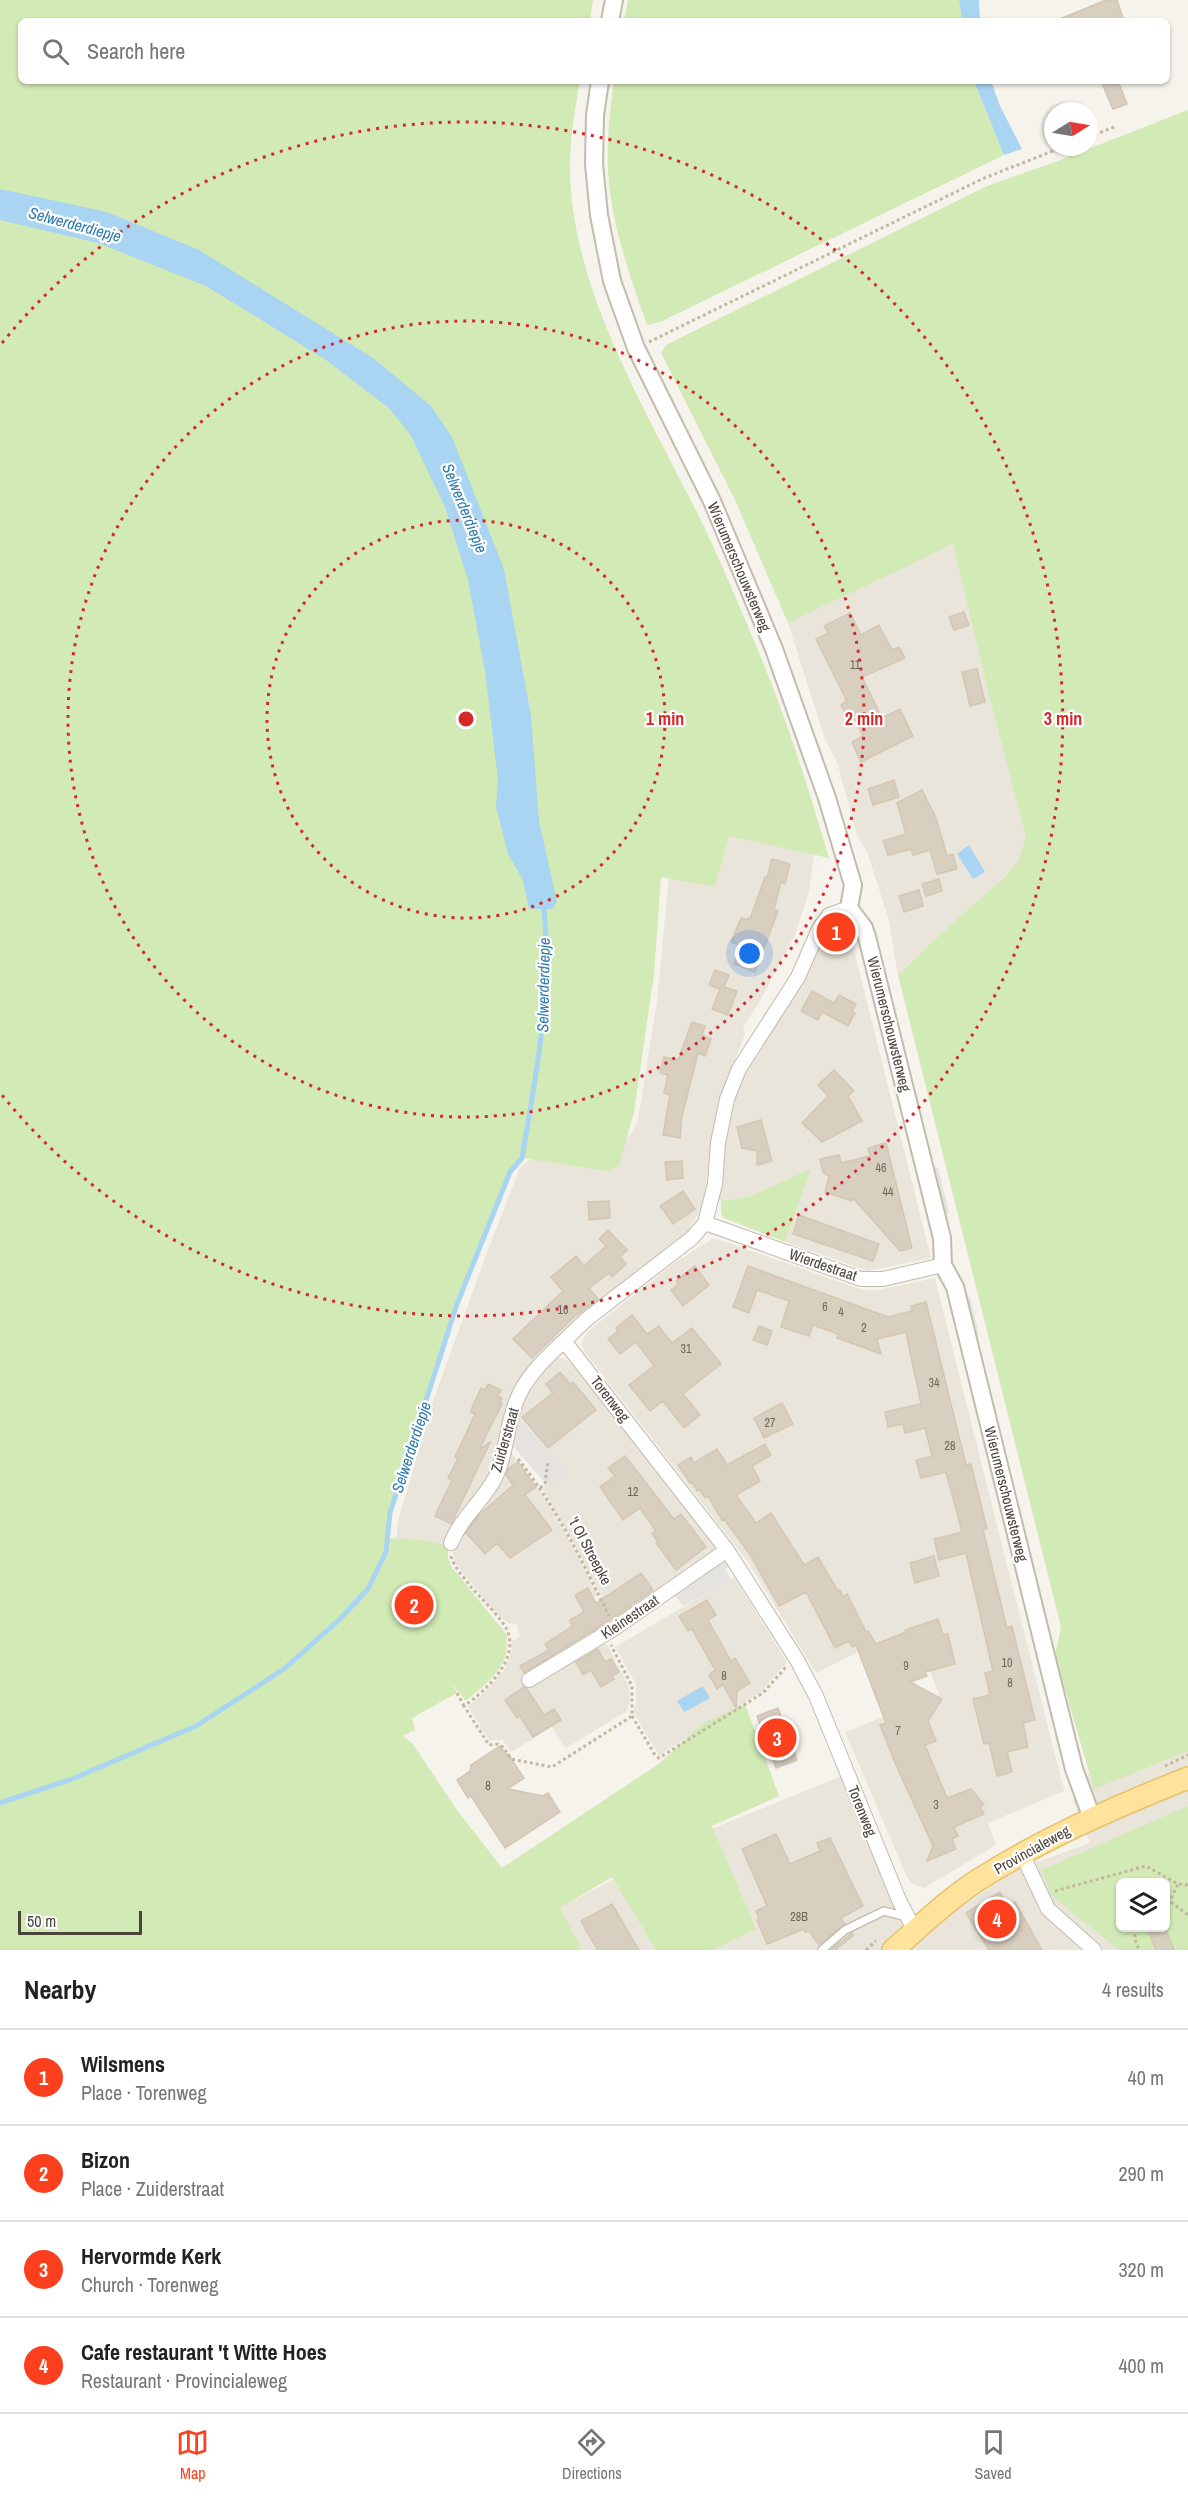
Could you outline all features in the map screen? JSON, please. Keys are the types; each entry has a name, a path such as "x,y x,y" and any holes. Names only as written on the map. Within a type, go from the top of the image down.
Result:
{"main road":[{"name":"Provincialeweg","path":"894,1950 911,1924 1022,1854 1092,1818 1188,1778"}],"street":[{"path":"611,18 614,0"},
{"name":"Wierumerschouwsterweg","path":"600,84 594,138 599,215 612,281 636,348 712,501 774,650 827,798 853,885 849,908 864,928 867,937 942,1238 943,1265 955,1287 1074,1769 1092,1818"},
{"path":"564,1341 587,1319 692,1238 705,1223 715,1184 718,1143 727,1099 739,1069 798,977 819,929 829,915 849,908"},
{"name":"Wierdestraat","path":"705,1223 861,1279 882,1279 943,1265"},
{"name":"Zuiderstraat","path":"451,1543 459,1527 491,1485 506,1446 515,1403 525,1383 538,1366 564,1341"},
{"name":"Torenweg","path":"564,1341 727,1550 797,1660 816,1696 860,1807 911,1924"},
{"name":"Kleinestraat","path":"529,1680 615,1628 727,1550"},
{"path":"1022,1854 1048,1909 1094,1950"}],"lane":[{"path":"822,1950 845,1930 884,1911 911,1924"}],"path":[{"path":"1098,133 1114,126"},
{"path":"636,348 982,179 1044,155"},
{"name":"'t Ol Streepke","path":"506,1446 540,1488 573,1543 615,1628"},
{"path":"540,1488 545,1483 548,1461"},
{"path":"632,1716 659,1758 763,1693 780,1672 797,1660"},
{"path":"457,1694 464,1706"},
{"path":"1158,1769 1188,1755"},
{"path":"1042,1894 1146,1866 1178,1884 1188,1885"},
{"path":"1178,1884 1171,1902 1188,1915"},
{"path":"1135,1932 1139,1950"}],"shaded area":[{"path":"953,543 989,696 1026,837 1018,861 1006,876 898,975 888,917 867,852 857,835 837,762 825,739 788,623"},
{"path":"669,821 814,854 809,892 795,935 743,1028 745,1034 724,1089 714,1124 705,1192 700,1211 690,1227 692,1230 542,1354 496,1466 448,1544 397,1545 397,1525 432,1404 520,1168 533,1157 612,1154 632,1133 638,1120 657,1001 668,887"},
{"path":"832,920 834,923 840,920 847,922 931,1258 868,1271 785,1242 810,1170 751,1196 721,1201 717,1199 724,1130 738,1082"},
{"path":"930,1165 938,1168 949,1212 944,1218"},
{"path":"712,1239 863,1290 878,1290 935,1278 1064,1791 988,1823 996,1845 924,1888 912,1884 906,1875 845,1732 939,1695 914,1629 866,1648 816,1673 748,1562 584,1351 582,1343 587,1332 677,1261"},
{"path":"962,1294 970,1298 979,1335 975,1343"},
{"path":"553,1359 565,1359 576,1367 715,1547 714,1551 615,1623 542,1488 546,1484 549,1486 566,1473 516,1414 528,1385"},
{"path":"519,1418 567,1473 551,1486 548,1486 512,1445"},
{"path":"509,1450 553,1511 593,1585 598,1595 594,1598 609,1627 603,1642 607,1645 629,1686 630,1700 627,1711 566,1748 552,1727 511,1752 502,1739 490,1741 468,1707 504,1670 511,1652 512,1641 520,1637 517,1625 508,1623 496,1613 455,1563 452,1549"},
{"path":"723,1561 729,1564 725,1569 731,1579 683,1606 673,1593"},
{"path":"734,1577 787,1662 760,1693 659,1755 633,1712 636,1701 636,1684 615,1647"},
{"path":"1188,1731 1188,1950 479,1950 704,1832 842,1776 895,1910 916,1943 955,1910 1020,1868 1090,1843 1073,1800 1095,1763"}],"green space":[{"path":"0,0 593,0 590,18 18,18 18,84 580,84 570,166 574,217 586,267 603,318 624,367 718,557 756,646 796,752 829,858 729,836 715,887 661,877 654,974 634,1112 619,1165 607,1171 522,1158 510,1172 457,1304 390,1513 388,1538 424,1540 448,1546 451,1566 507,1635 506,1654 495,1674 466,1701 451,1683 457,1693 412,1718 415,1730 403,1736 412,1743 457,1810 502,1868 660,1763 703,1723 745,1704 779,1796 712,1826 756,1929 713,1950 656,1950 612,1877 560,1908 582,1950 0,1950"},
{"path":"628,0 959,0 962,18 625,18"},
{"path":"614,84 975,84 1004,155 660,322 647,325 620,243 610,192 608,136"},
{"path":"1188,110 1188,1751 1094,1789 1055,1655 1061,1627 898,975 1006,876 1018,861 1026,837 989,696 953,544 788,623 735,500 661,353 666,345 987,186 1070,156 1098,156 1098,145"},
{"path":"811,1169 785,1242 724,1218 721,1214 721,1201 751,1196"},
{"path":"1188,1806 1188,1950 1119,1950 1052,1896 1041,1870"}],"water":[{"path":"959,0 979,0 980,18 962,18"},
{"path":"975,84 992,84 1000,106 1022,149 1004,155"},
{"path":"0,189 107,212 199,250 373,358 431,406 452,437 504,569 531,716 539,821 557,902 552,909 529,909 523,880 508,854 496,807 498,780 485,671 468,580 445,507 411,436 390,409 326,360 206,286 98,243 0,220"},
{"path":"969,845 985,872 973,879 957,854"},
{"path":"703,1686 710,1698 684,1712 677,1701"}],"building":[{"path":"1106,0 1117,0 1123,18 1062,18"},
{"path":"1102,84 1119,84 1127,104 1113,109"},
{"path":"964,612 969,625 954,630 949,617"},
{"path":"850,613 861,635 879,625 892,650 899,647 905,658 862,677 882,718 900,709 913,736 861,762 852,742 863,736 852,714 847,716 841,705 846,702 845,697 816,639 828,633 824,626"},
{"path":"977,669 985,702 970,706 962,672"},
{"path":"894,780 899,797 873,805 868,789"},
{"path":"922,790 936,818 947,856 953,854 957,869 937,874 930,850 913,855 911,849 888,855 883,841 906,834 897,803"},
{"path":"772,859 790,864 785,884 781,882 774,910 778,911 755,972 734,964 741,946 731,942 741,918 750,919 765,877 767,878"},
{"path":"939,879 942,891 926,896 922,884"},
{"path":"919,890 923,906 904,912 899,896"},
{"path":"715,970 729,975 724,987 737,991 728,1015 712,1009 720,989 709,985"},
{"path":"812,991 834,1003 839,995 856,1004 852,1012 855,1013 848,1026 822,1012 818,1020 801,1011"},
{"path":"692,1022 705,1026 702,1035 711,1039 705,1056 698,1053 682,1116 680,1138 663,1135 670,1095 664,1093 668,1075 660,1073 664,1057 678,1060"},
{"path":"834,1070 854,1091 848,1096 862,1121 822,1142 802,1123 828,1096 818,1085"},
{"path":"761,1120 772,1161 757,1165 757,1151 742,1148 737,1127"},
{"path":"886,1143 912,1248 900,1251 853,1198 852,1201 825,1192 829,1177 823,1172 820,1159 839,1155 841,1163 870,1156 868,1148"},
{"path":"682,1161 683,1178 667,1180 665,1162"},
{"path":"683,1191 695,1209 673,1224 660,1206"},
{"path":"609,1201 610,1218 589,1220 588,1202"},
{"path":"799,1215 879,1244 873,1261 793,1234"},
{"path":"608,1230 627,1250 620,1257 626,1264 612,1277 609,1273 589,1288 598,1299 573,1318 532,1358 513,1339 563,1291 551,1277 576,1256 584,1266 606,1246 599,1239"},
{"path":"695,1266 709,1285 683,1306 671,1290 679,1284 676,1281"},
{"path":"748,1266 888,1317 912,1311 911,1306 926,1302 966,1465 971,1464 987,1529 983,1530 1007,1628 1012,1626 1035,1720 1023,1723 1028,1747 1007,1752 1012,1772 997,1776 989,1743 984,1744 973,1699 990,1695 985,1673 993,1671 966,1553 939,1560 934,1539 962,1532 946,1472 921,1478 916,1460 932,1456 925,1428 905,1433 903,1424 888,1427 885,1412 921,1404 906,1332 877,1339 881,1354 837,1338 838,1334 813,1325 809,1336 781,1327 789,1301 757,1290 749,1313 733,1307"},
{"path":"632,1315 647,1334 659,1326 672,1343 692,1328 721,1364 683,1394 700,1415 684,1428 663,1401 650,1411 629,1385 654,1366 636,1342 620,1354 608,1339 618,1331 616,1328"},
{"path":"759,1326 772,1331 767,1345 753,1340"},
{"path":"560,1372 570,1384 573,1382 596,1410 548,1448 522,1417 553,1393 546,1384"},
{"path":"488,1384 501,1390 498,1396 502,1398 500,1403 502,1404 479,1450 491,1441 451,1524 435,1516 452,1480 448,1478 458,1458 455,1457 475,1414 470,1412 481,1388 485,1390"},
{"path":"782,1403 793,1424 764,1438 754,1418"},
{"path":"765,1444 771,1455 752,1466 760,1481 736,1495 756,1523 771,1513 804,1565 818,1557 838,1591 840,1590 843,1597 847,1594 866,1632 868,1631 876,1644 906,1632 905,1630 938,1619 943,1635 948,1634 955,1664 925,1672 927,1676 910,1682 942,1699 928,1721 936,1741 925,1745 947,1798 971,1789 984,1805 980,1806 984,1814 954,1827 958,1836 952,1839 956,1849 927,1861 933,1846 880,1725 886,1723 856,1645 852,1647 849,1641 835,1648 806,1592 779,1606 749,1553 724,1519 722,1520 708,1496 705,1498 700,1490 697,1491 678,1465 691,1457 694,1463 717,1449 727,1465"},
{"path":"625,1456 674,1519 681,1514 706,1547 676,1570 656,1543 658,1542 652,1534 656,1531 640,1508 623,1520 600,1487 615,1476 608,1468"},
{"path":"518,1462 536,1487 525,1495 552,1530 510,1558 497,1543 485,1554 466,1533 479,1515 513,1485 506,1475 508,1469"},
{"path":"934,1556 939,1576 915,1583 910,1563"},
{"path":"641,1573 653,1590 610,1620 524,1673 520,1666 549,1650 545,1644 570,1628 572,1625 570,1620 584,1612 575,1595 588,1588 596,1603"},
{"path":"707,1600 716,1615 708,1620 731,1661 735,1658 750,1683 737,1691 736,1708 723,1685 717,1689 709,1675 715,1670 692,1629 688,1631 679,1616"},
{"path":"598,1649 605,1662 611,1659 619,1672 612,1676 614,1679 601,1687 591,1670 583,1675 576,1662"},
{"path":"524,1687 544,1715 554,1709 561,1720 533,1737 520,1716 517,1718 505,1700"},
{"path":"778,1708 797,1760 776,1768 757,1716"},
{"path":"500,1746 524,1778 508,1789 543,1796 548,1793 560,1812 505,1848 471,1796 468,1798 457,1780 470,1771 471,1765"},
{"path":"776,1834 790,1864 820,1851 817,1843 830,1838 863,1906 841,1918 845,1924 819,1945 809,1931 805,1932 804,1929 767,1944 757,1920 759,1919 756,1911 767,1906 742,1849"},
{"path":"1000,1892 1008,1906 1015,1902 1042,1950 989,1950 966,1913"},
{"path":"612,1904 639,1950 598,1950 587,1932 581,1921"},
{"path":"1149,1932 1167,1932 1174,1950 1156,1950"},
{"path":"852,1933 854,1935 835,1950 831,1950"}],"waterway":[{"name":"Selwerderdiepje","path":"0,1803 72,1779 196,1726 284,1669 340,1619 368,1589 386,1552 390,1513 457,1304 510,1172 522,1158 538,1063 545,999 546,934 543,902"}],"place":[{"name":"Wilsmens","path":"836,932"},
{"name":"Bizon","path":"414,1605"},
{"name":"Hervormde Kerk","path":"777,1738"},
{"name":"Cafe restaurant 't Witte Hoes","path":"997,1919"}]}
